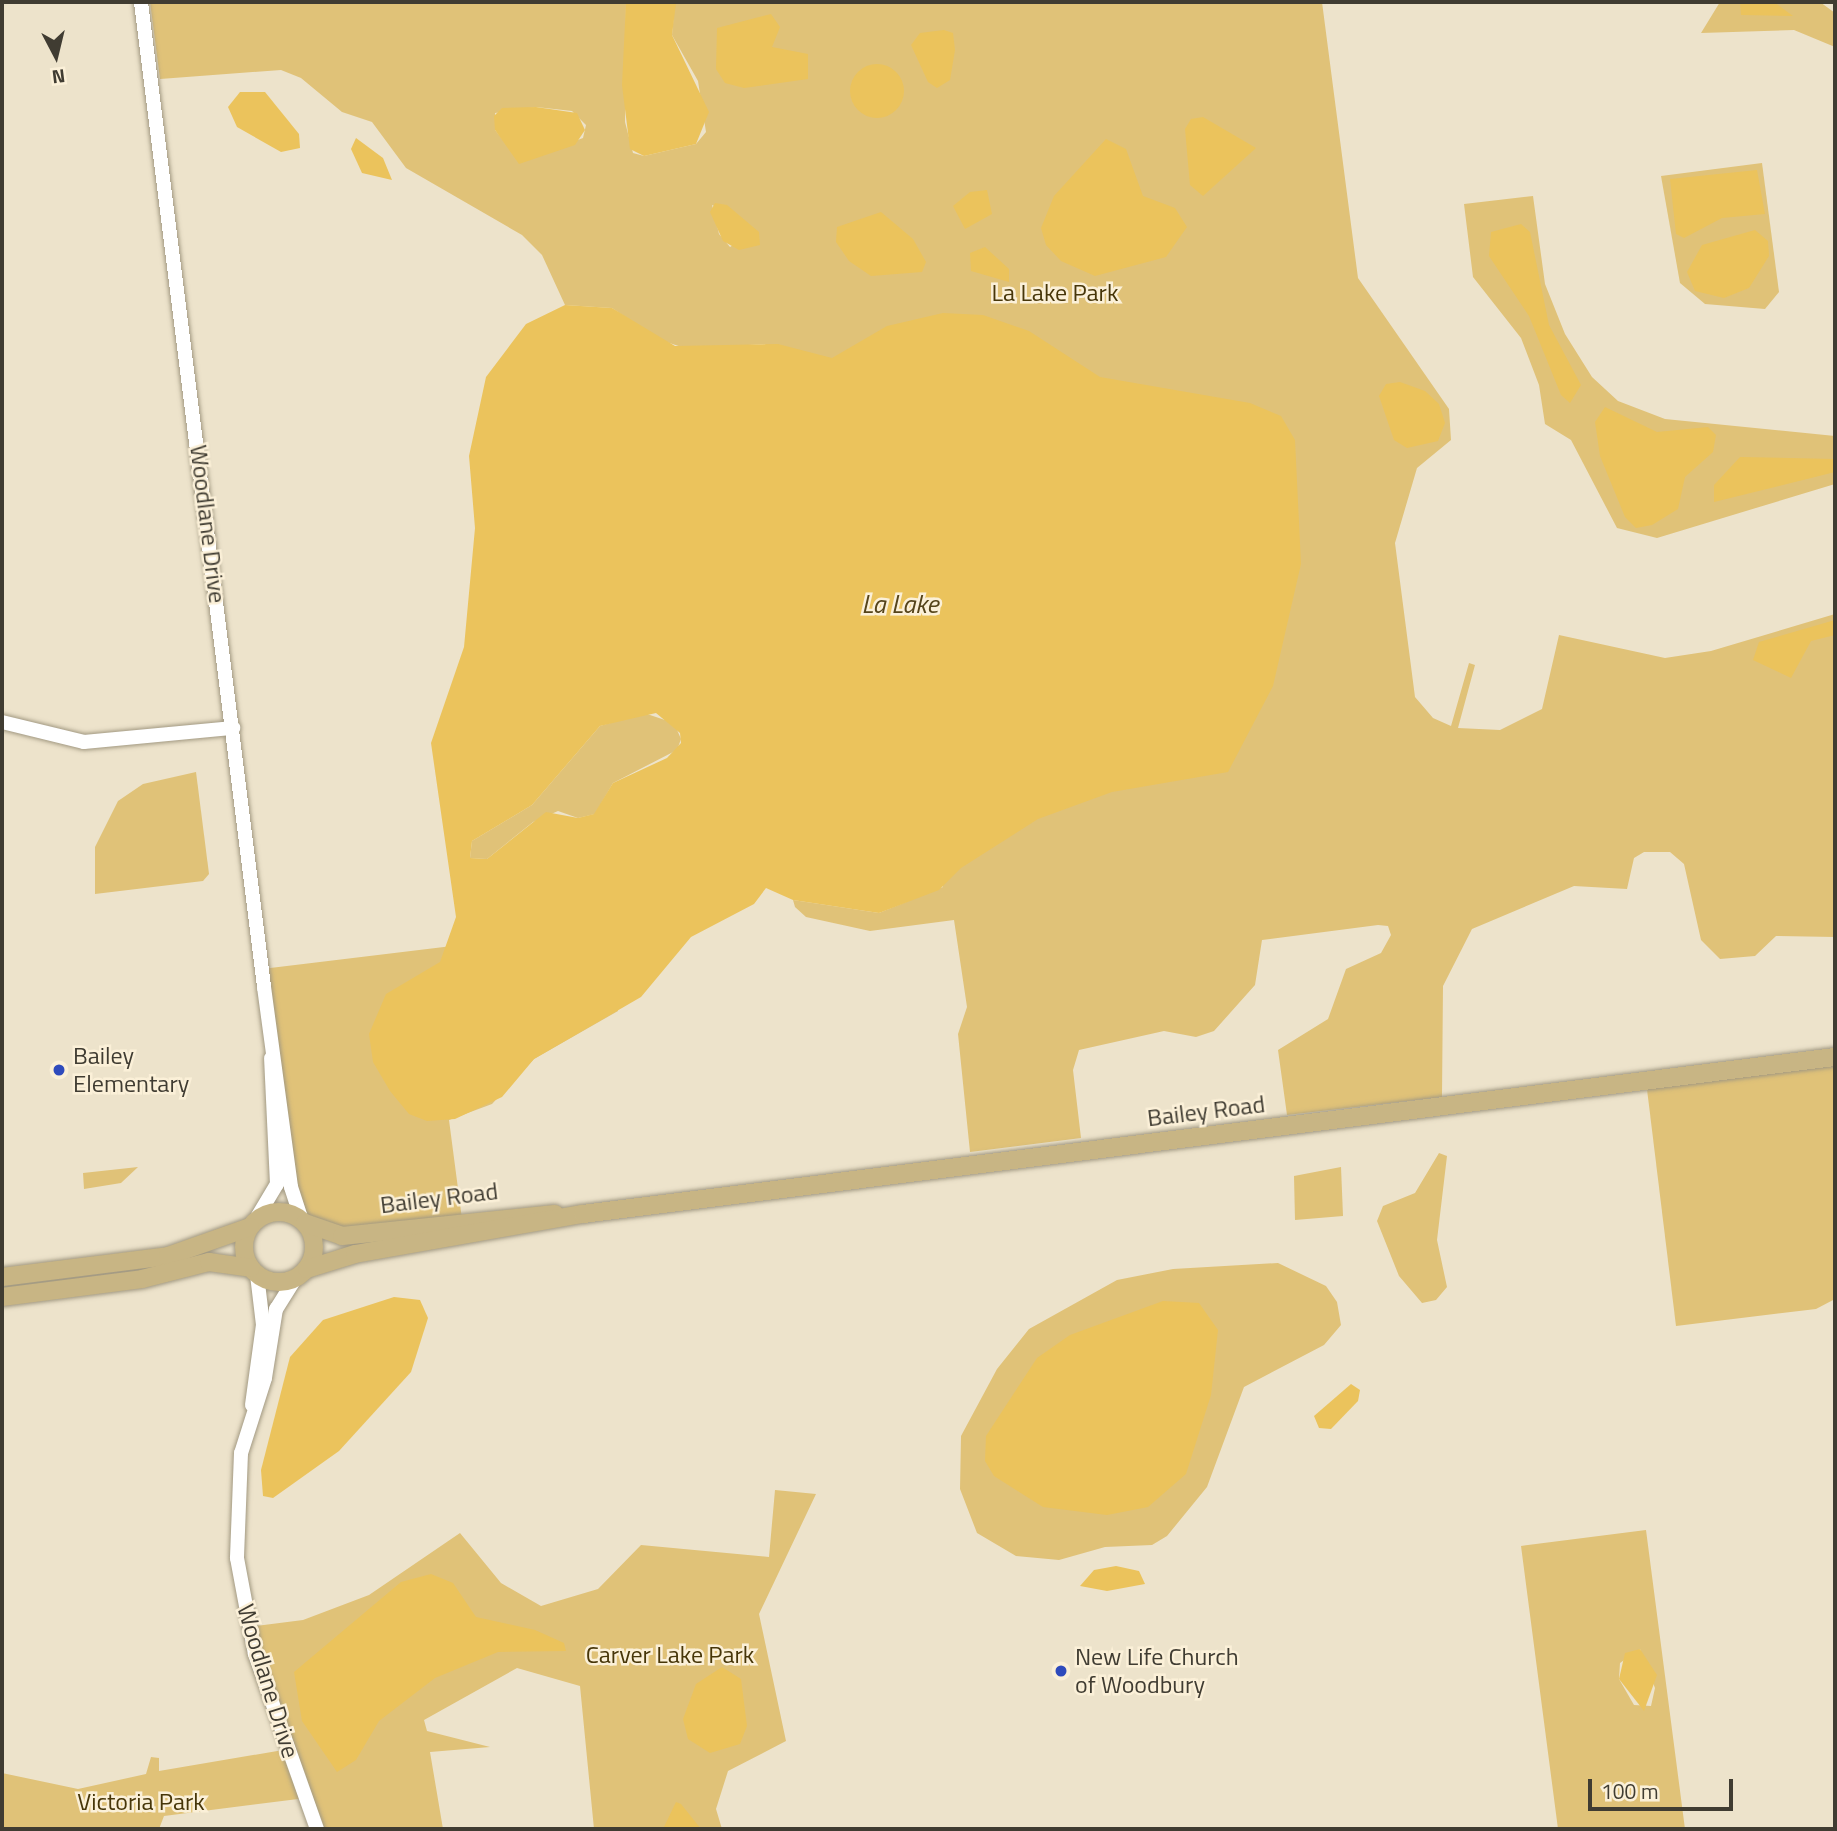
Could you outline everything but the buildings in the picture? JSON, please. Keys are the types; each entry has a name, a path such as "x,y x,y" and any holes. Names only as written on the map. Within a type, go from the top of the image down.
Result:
{"main road":[{"name":"Bailey Road","path":"301,1274 370,1251 583,1214 1835,1057"},
{"path":"2,1277 168,1255 251,1226 276,1212 303,1222 314,1250 301,1274 276,1282 254,1272 209,1262 142,1279 2,1297"},
{"name":"Bailey Road","path":"303,1222 342,1236 513,1214 583,1214"},
{"path":"251,1226 244,1244 254,1272"}],"street":[{"name":"Woodlane Drive","path":"141,2 272,1046 303,1222"},
{"path":"2,722 84,742 233,728"},
{"name":"Woodlane Drive","path":"251,1226 277,1184 268,1086 272,1046"},
{"name":"Woodlane Drive","path":"254,1272 263,1325 253,1405 237,1484 242,1600 317,1829"},
{"name":"Woodlane Drive","path":"253,1405 265,1378 276,1309 301,1274"}],"green space":[{"name":"La Lake Park","path":"150,2 626,2 625,122 633,153 644,156 696,144 706,132 698,81 672,35 675,2 1322,2 1358,278 1449,409 1451,440 1417,468 1395,543 1415,697 1433,718 1451,726 1469,663 1475,665 1458,728 1500,730 1542,709 1559,635 1665,658 1711,651 1835,614 1835,937 1776,936 1755,956 1720,959 1701,940 1684,864 1670,852 1644,852 1634,858 1627,889 1574,886 1472,929 1443,986 1442,1097 1287,1115 1278,1050 1328,1019 1346,969 1381,953 1391,935 1388,926 1378,925 1262,940 1255,985 1214,1031 1196,1037 1164,1031 1079,1050 1073,1070 1081,1138 970,1152 958,1034 967,1007 954,920 870,931 806,917 795,907 793,900 879,913 943,887 765,344 688,349 660,340 612,308 565,305 542,255 522,235 406,168 372,122 342,112 301,78 281,70 160,79","holes":["536,107 572,111 586,125 583,138 543,153 510,149 495,130 495,113","712,205 739,216 756,231 730,247 719,234"]},
{"path":"1720,2 1820,2 1835,13 1835,47 1794,30 1701,33"},
{"path":"1762,163 1779,292 1765,309 1705,304 1680,283 1661,176"},
{"path":"1533,196 1545,284 1565,334 1592,377 1618,401 1665,419 1835,436 1835,484 1657,538 1617,528 1571,440 1545,424 1539,385 1521,338 1473,277 1464,204"},
{"path":"644,713 674,723 681,739 677,750 613,783 595,814 578,818 558,811 533,822 487,859 470,858 472,841 532,805 600,726"},
{"path":"196,772 209,874 203,881 95,894 95,847 118,801 143,784"},
{"path":"608,927 618,1011 534,1059 492,1104 449,1120 462,1219 350,1235 302,1220 262,969"},
{"path":"1835,1057 1835,1299 1816,1309 1676,1326 1646,1081"},
{"path":"1439,1153 1447,1156 1437,1240 1447,1287 1436,1300 1422,1303 1399,1276 1377,1221 1383,1206 1415,1193"},
{"path":"138,1167 121,1183 84,1189 83,1173"},
{"path":"1341,1167 1343,1216 1295,1220 1294,1176"},
{"path":"1278,1263 1326,1286 1337,1302 1341,1325 1324,1345 1244,1387 1207,1487 1167,1536 1152,1545 1105,1547 1059,1560 1016,1556 977,1533 960,1489 961,1436 997,1369 1029,1329 1117,1280 1173,1269"},
{"name":"Carver Lake Park","path":"775,1490 816,1494 759,1614 786,1741 728,1771 716,1809 722,1829 594,1829 580,1686 517,1668 424,1720 427,1731 490,1747 430,1752 443,1829 317,1829 306,1798 164,1816 159,1829 2,1829 2,1773 78,1789 146,1774 151,1757 159,1758 159,1771 289,1749 247,1627 303,1620 369,1595 460,1533 501,1583 541,1606 598,1589 641,1545 769,1557"},
{"path":"1646,1530 1685,1829 1558,1829 1521,1546","holes":["1640,1649 1655,1688 1651,1706 1634,1705 1619,1679 1620,1663"]}],"water":[{"path":"626,2 676,3 672,35 709,112 696,144 644,156 630,149 622,85"},
{"path":"1740,2 1774,2 1793,16 1741,15"},
{"path":"771,14 780,27 772,47 808,54 808,79 744,88 725,83 716,69 717,28"},
{"path":"944,30 953,33 955,50 950,80 937,88 928,82 911,45 920,33"},
{"path":"877,64 896,72 904,91 896,110 877,118 858,110 850,91 858,72"},
{"path":"240,92 265,92 299,134 300,148 281,152 237,127 228,107"},
{"path":"536,107 577,113 585,130 575,145 519,164 495,130 494,116 502,108"},
{"path":"1203,117 1256,148 1203,196 1190,185 1185,129 1191,119"},
{"path":"356,138 383,158 392,180 362,173 351,149"},
{"path":"1106,139 1126,149 1143,196 1175,208 1187,227 1166,257 1095,276 1061,261 1046,245 1041,228 1054,196"},
{"path":"1757,170 1765,214 1722,218 1684,238 1676,234 1670,179"},
{"path":"987,190 992,214 965,229 953,206 970,192"},
{"path":"715,203 727,205 759,232 760,245 739,250 723,241 710,212"},
{"path":"881,212 913,239 926,262 922,272 871,276 849,261 836,242 837,227"},
{"path":"1521,224 1530,232 1549,325 1581,385 1570,403 1561,395 1529,316 1489,256 1491,232"},
{"path":"1755,230 1768,241 1769,256 1749,288 1724,298 1695,291 1687,272 1702,245"},
{"path":"985,247 1009,269 1009,282 971,271 970,253"},
{"name":"La Lake","path":"565,305 612,308 675,346 778,344 832,358 887,326 943,313 983,315 1029,331 1100,377 1250,403 1281,416 1295,440 1301,564 1273,686 1228,772 1112,792 1038,819 961,868 939,890 879,913 793,900 766,888 754,904 691,937 641,997 534,1059 502,1097 455,1119 427,1121 409,1114 390,1091 373,1062 369,1034 386,994 440,962 456,917 431,743 464,647 475,528 469,456 486,377 526,324","holes":["656,713 680,733 681,743 667,758 613,783 594,814 578,818 546,812 487,859 470,858 472,841 532,805 600,726"]},
{"path":"1400,382 1425,391 1439,404 1445,423 1438,441 1407,448 1394,440 1379,396 1386,384"},
{"path":"1605,407 1657,432 1708,427 1716,435 1713,452 1685,477 1678,509 1652,525 1636,528 1625,517 1600,456 1595,422"},
{"path":"1740,457 1835,459 1835,472 1714,502 1714,485"},
{"path":"1835,620 1835,635 1811,641 1791,678 1753,660 1759,642"},
{"path":"394,1297 420,1300 428,1318 411,1372 339,1451 273,1498 263,1496 261,1470 290,1357 323,1320"},
{"path":"1163,1301 1199,1303 1218,1330 1211,1395 1186,1474 1148,1507 1107,1515 1043,1507 994,1476 985,1461 986,1436 1037,1358 1070,1335"},
{"path":"1351,1384 1360,1390 1358,1401 1331,1429 1319,1428 1314,1416"},
{"path":"1116,1566 1139,1571 1145,1584 1107,1591 1080,1586 1094,1570"},
{"path":"431,1574 453,1583 476,1617 535,1630 564,1643 566,1651 498,1652 435,1678 379,1721 356,1760 337,1772 302,1721 294,1672 401,1582"},
{"path":"1640,1649 1657,1675 1644,1711 1619,1679 1625,1653"},
{"path":"722,1667 741,1679 747,1726 740,1744 710,1753 688,1739 683,1719 696,1684"},
{"path":"676,1802 681,1804 701,1829 663,1829"}],"place":[{"name":"Bailey Elementary","path":"59,1070"},
{"name":"New Life Church of Woodbury","path":"1061,1671"}],"park label":[{"name":"Victoria Park","path":"141,1802"}]}
